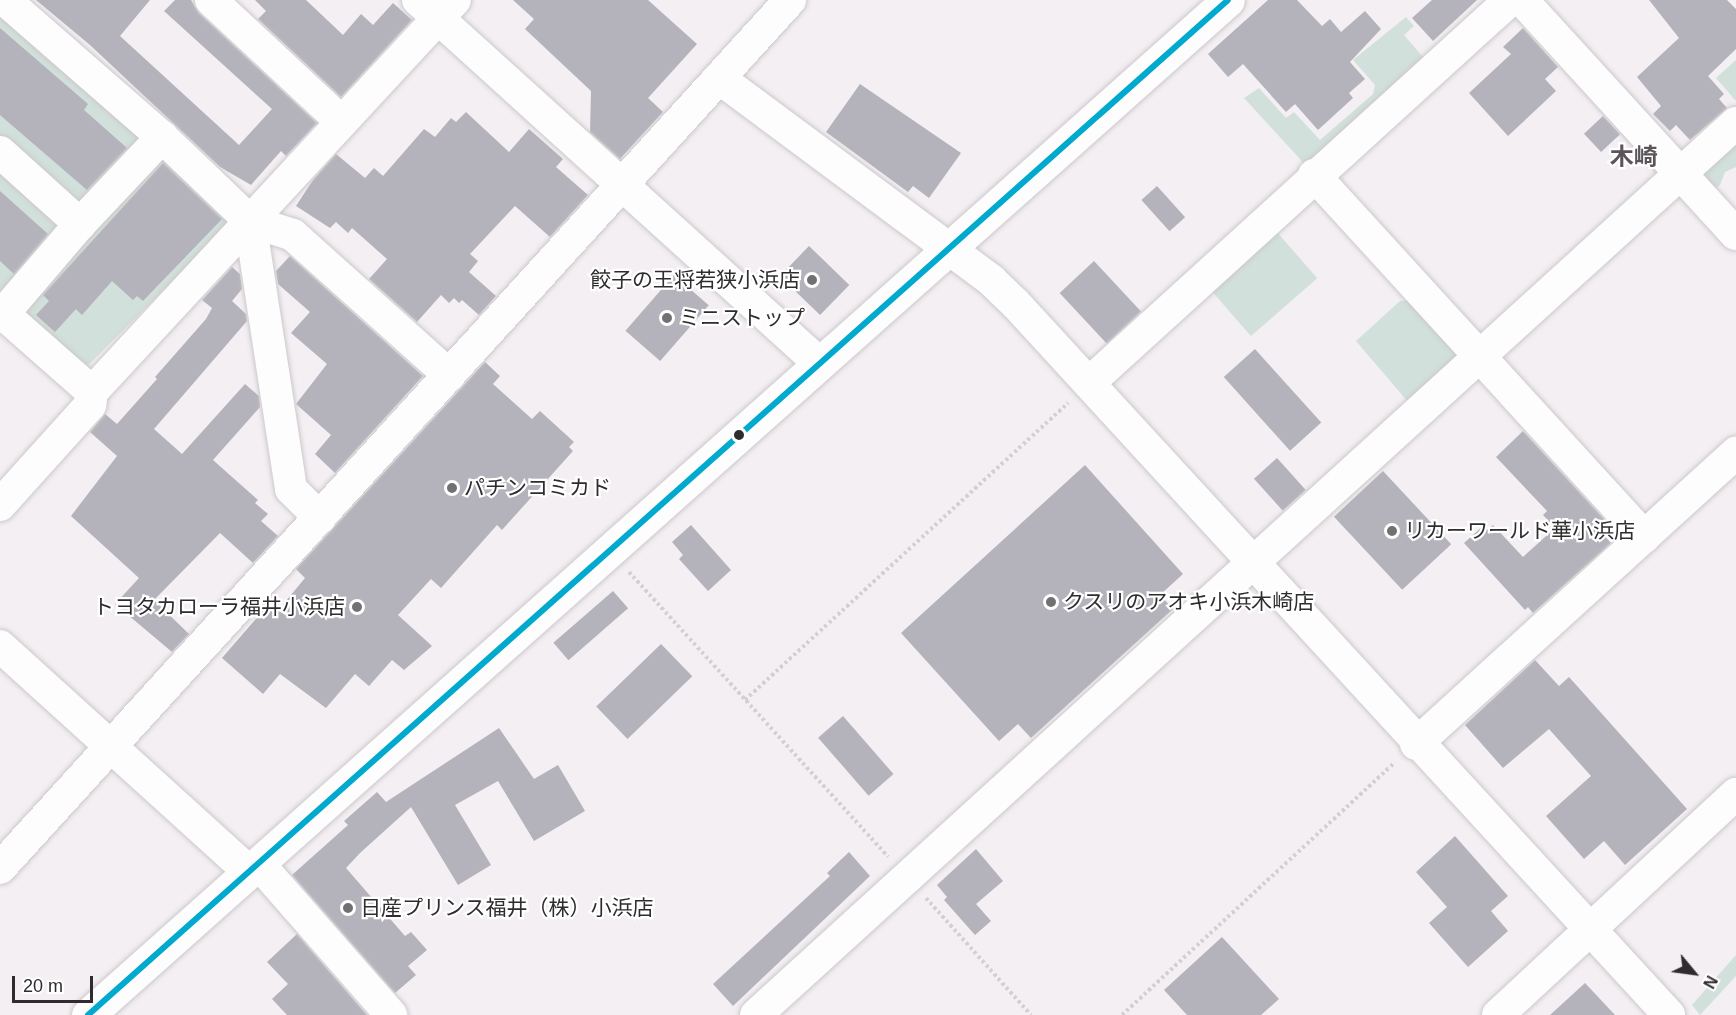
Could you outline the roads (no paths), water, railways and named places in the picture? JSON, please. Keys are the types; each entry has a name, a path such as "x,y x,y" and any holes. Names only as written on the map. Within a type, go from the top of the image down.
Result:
{"highway":[{"path":"88,1015 1228,0"}],"street":[{"path":"5,0 162,137 250,221 293,236 449,375"},
{"path":"211,0 342,122"},
{"path":"0,868 790,0"},
{"path":"1090,382 1314,175 1510,0"},
{"path":"1522,0 1736,234"},
{"path":"0,505 90,405 92,392 232,236 250,221 342,122 437,6 621,185 819,363"},
{"path":"719,78 949,249 1015,303 1255,560 1416,744 1589,930 1606,944 1669,1015"},
{"path":"756,1015 1736,123"},
{"path":"92,392 2,313 80,224 162,137"},
{"path":"0,152 80,224"},
{"path":"1314,175 1478,358 1644,537"},
{"path":"250,221 291,489 320,518"},
{"path":"1416,744 1736,453"},
{"path":"0,645 111,746 254,868 391,1015"},
{"path":"1498,1015 1736,794"}],"place":[{"name":"餃子の王将若狭小浜店","path":"812,280"},
{"name":"ミニストップ","path":"667,318"},
{"name":"パチンコミカド","path":"452,488"},
{"name":"リカーワールド華小浜店","path":"1392,531"},
{"name":"クスリのアオキ小浜木崎店","path":"1051,602"},
{"name":"トヨタカローラ福井小浜店","path":"357,607"},
{"name":"日産プリンス福井（株）小浜店","path":"348,908"}],"district":[{"name":"木崎","path":"1634,157"}]}
